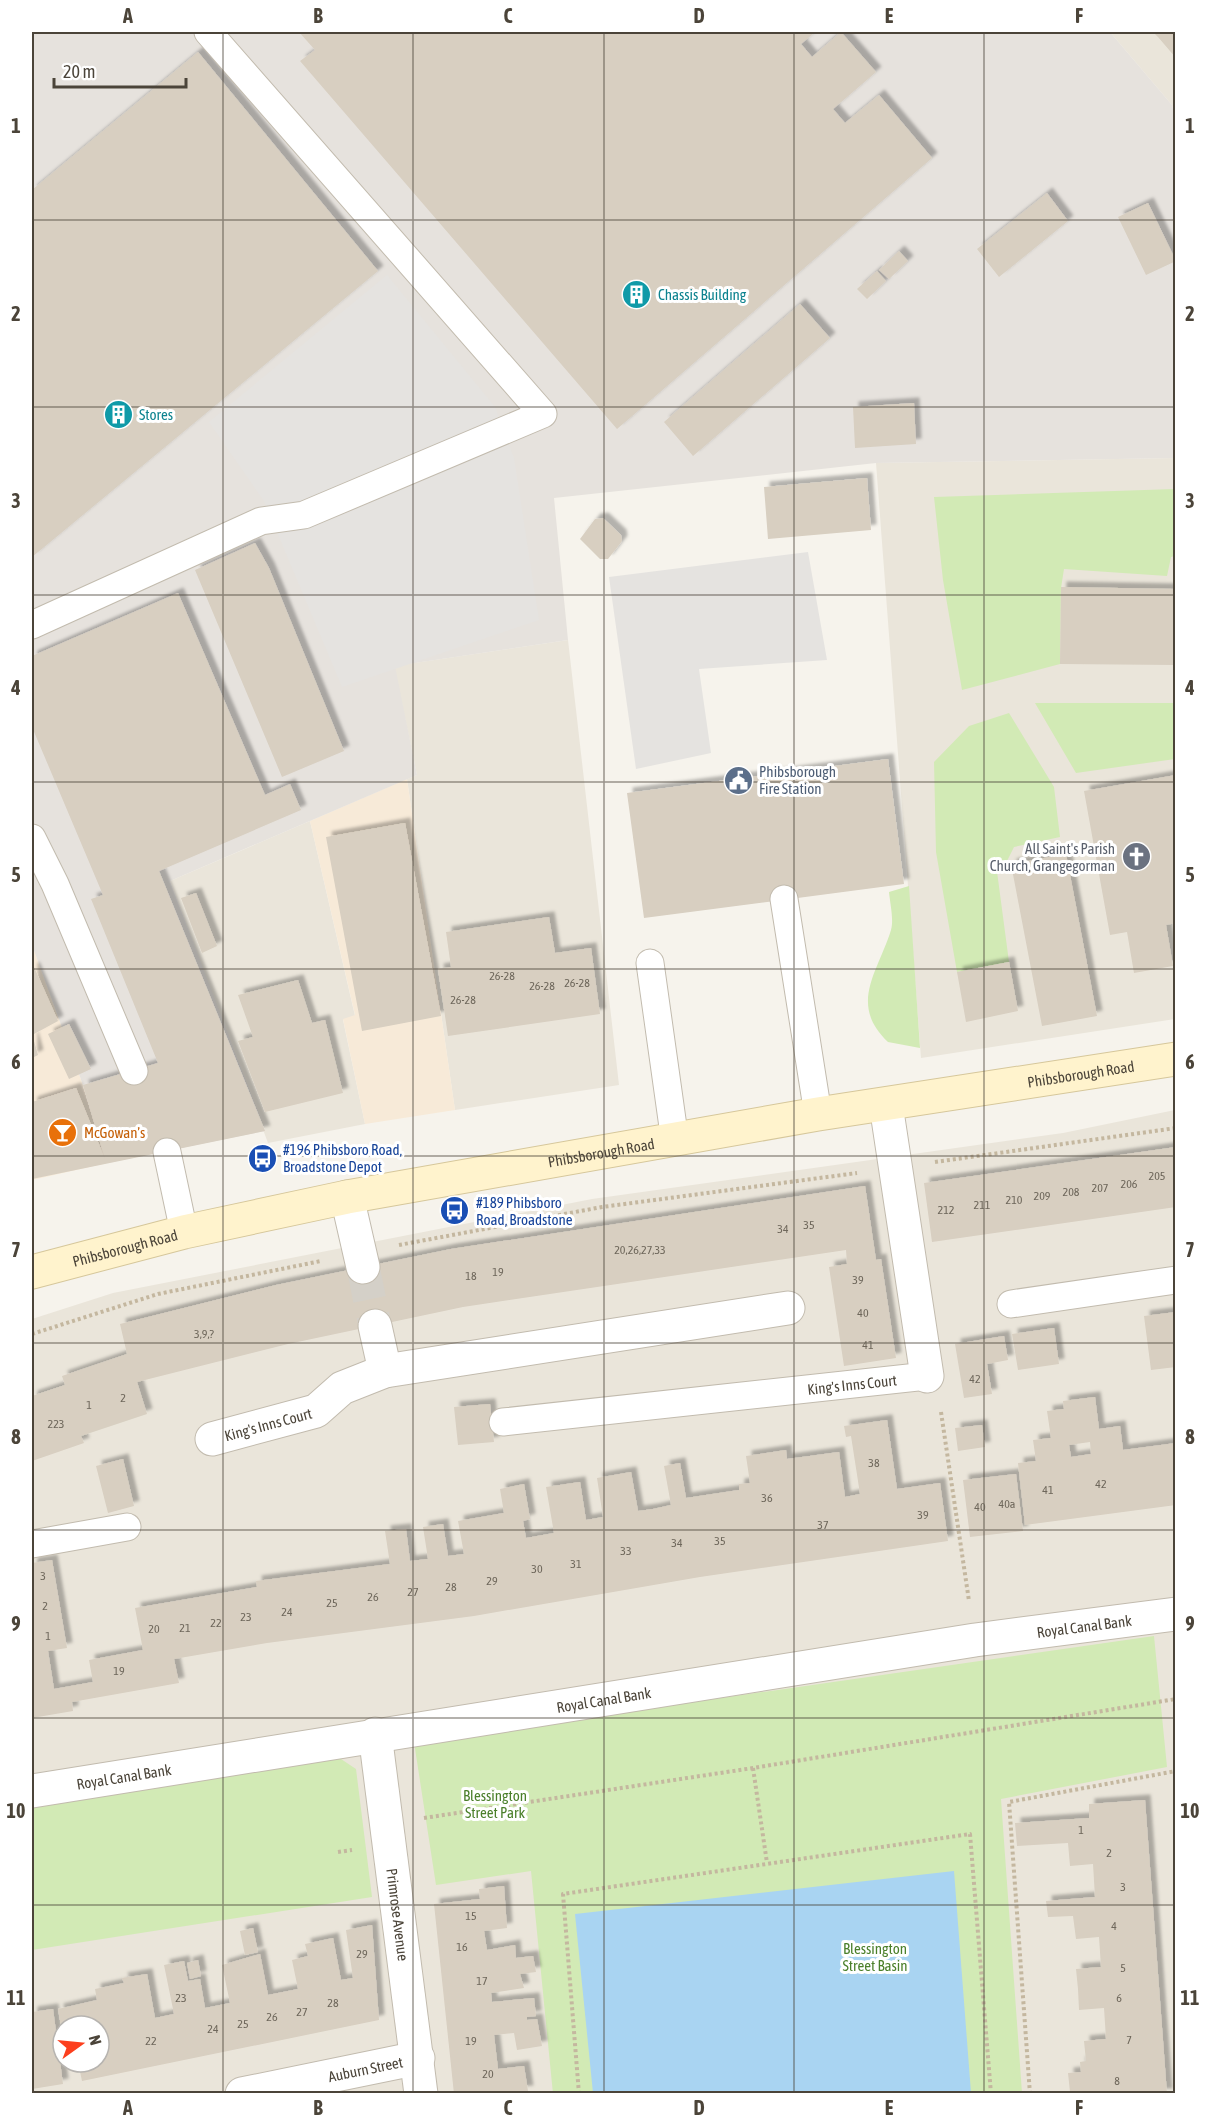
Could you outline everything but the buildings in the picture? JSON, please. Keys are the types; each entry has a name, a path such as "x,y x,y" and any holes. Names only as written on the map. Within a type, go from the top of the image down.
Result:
{"main road":[{"name":"Phibsborough Road","path":"32,1272 184,1232 347,1197 818,1114 1176,1059"}],"street":[{"path":"886,1105 927,1376"},
{"path":"347,1197 361,1260"},
{"name":"King's Inns Court","path":"212,1439 316,1411 342,1388 385,1371 788,1308"},
{"path":"375,1326 385,1371"},
{"name":"Royal Canal Bank","path":"32,1791 375,1734 975,1640 1176,1614"},
{"name":"Primrose Avenue","path":"375,1734 421,2094"},
{"name":"Auburn Street","path":"242,2094 418,2058"}],"lane":[{"path":"32,625 261,521 304,515 543,414 208,32"},
{"path":"32,838 55,884 134,1071"},
{"path":"784,899 818,1114"},
{"path":"650,963 675,1141"},
{"path":"167,1152 184,1232"},
{"path":"1011,1304 1176,1280"},
{"name":"King's Inns Court","path":"503,1422 927,1376"},
{"path":"32,1544 127,1527"}],"path":[{"path":"32,1334 158,1294 361,1260 602,1207 1176,1128"},
{"path":"927,1376 938,1394 975,1640"},
{"path":"387,1824 753,1768 1176,1699"},
{"path":"753,1768 767,1863"},
{"path":"1030,2094 1009,1802 1176,1771"},
{"path":"579,2094 563,1894 970,1834 991,2094"}],"shaded area":[{"path":"32,32 1110,32 1172,105 1176,120 1175,458 876,463 554,498 568,640 395,666 417,775 170,881 265,1131 107,1163 83,1085 32,945"},
{"path":"1110,32 1175,32 1175,120 1172,105"},
{"path":"387,275 495,407 514,458 539,620 342,687 264,501 209,422"},
{"path":"1175,458 1175,1019 921,1058 876,463"},
{"path":"808,552 827,660 699,669 711,753 636,769 609,577"},
{"path":"568,640 619,1085 455,1110 407,779 417,775 394,666"},
{"path":"407,779 455,1110 365,1124 343,1019 355,1015 310,821"},
{"path":"310,821 355,1016 343,1020 365,1124 268,1143 170,881"},
{"path":"32,945 83,1085 107,1163 32,1180"},
{"path":"1175,1110 1175,2093 32,2093 32,1319 113,1293 592,1199 1063,1133"}],"green space":[{"path":"1175,489 1175,556 1171,557 1167,576 1064,569 1061,588 1060,664 962,690 943,580 934,497"},
{"path":"1035,703 1175,703 1175,759 1076,773"},
{"path":"1009,713 1054,787 1060,837 1014,847 1007,861 996,864 1009,962 957,972 936,852 934,762 969,726"},
{"path":"909,886 920,1048 888,1042 876,1028 868,1001 874,974 892,926 889,892"},
{"name":"Blessington Street Park","path":"1154,1636 1167,1767 1001,1799 1022,2093 553,2094 531,1871 436,1885 414,1742"},
{"path":"338,1757 356,1769 372,1897 32,1950 32,1806"}],"water":[{"name":"Blessington Street Basin","path":"954,1871 971,2093 593,2093 575,1914"}],"tunnel":[{"path":"363,1267 375,1326"}],"place":[{"name":"Chassis Building","path":"637,294"},
{"name":"Stores","path":"118,414"},
{"name":"Phibsborough Fire Station","path":"738,780"},
{"name":"All Saint's Parish Church, Grangegorman","path":"1136,857"},
{"name":"McGowan’s","path":"63,1132"},
{"name":"#196 Phibsboro Road, Broadstone Depot","path":"262,1158"},
{"name":"#189 Phibsboro Road, Broadstone","path":"455,1211"}]}
